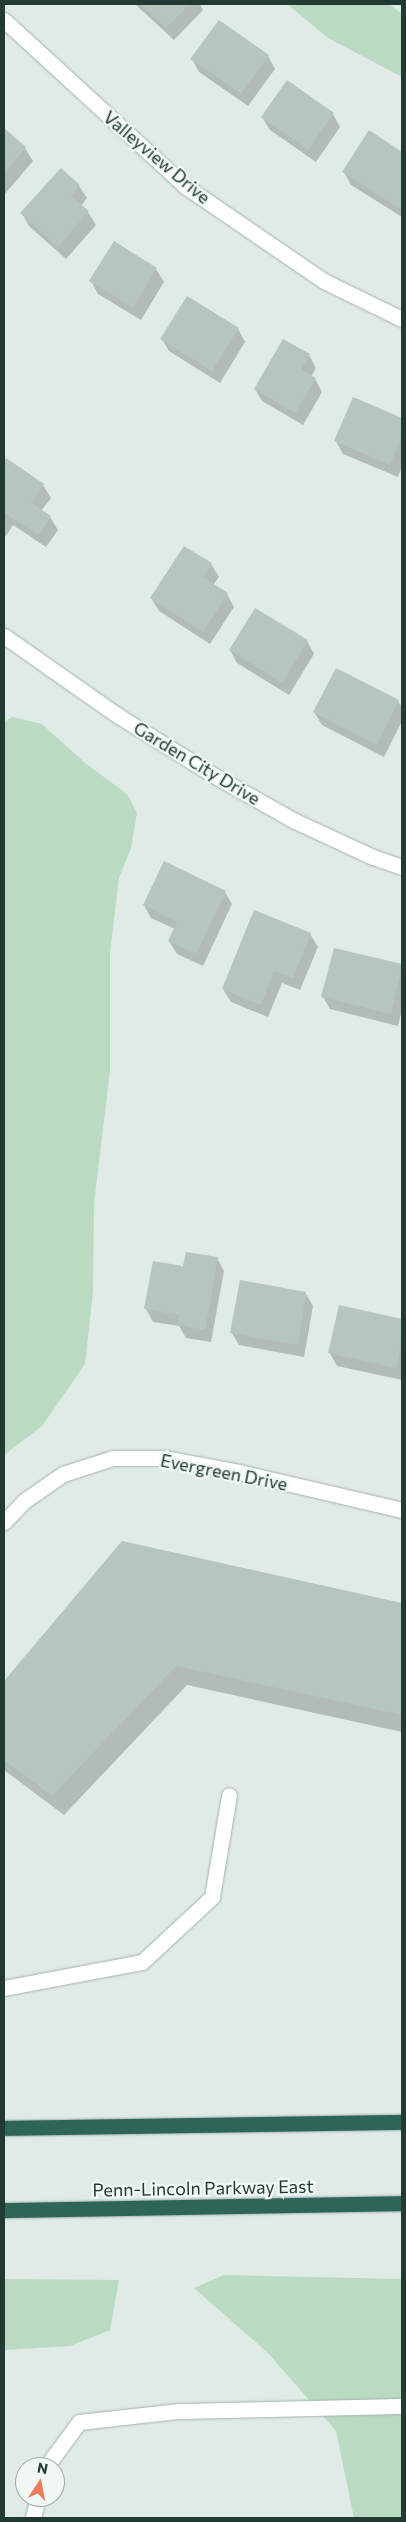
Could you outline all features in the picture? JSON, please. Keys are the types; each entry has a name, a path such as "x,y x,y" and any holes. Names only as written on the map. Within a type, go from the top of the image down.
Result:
{"highway":[{"path":"4,2128 402,2122"},
{"name":"Penn-Lincoln Parkway East","path":"4,2210 402,2203"}],"street":[{"name":"Valleyview Drive","path":"4,20 185,186 324,281 402,319"},
{"name":"Garden City Drive","path":"4,636 116,715 215,776 295,820 373,857 402,867"},
{"name":"Evergreen Drive","path":"4,1522 24,1501 63,1474 113,1458 166,1458 230,1470 402,1510"},
{"path":"4,1988 142,1962 212,1897 230,1795"},
{"path":"53,2457 79,2422 179,2411 402,2406"}],"green space":[{"path":"287,4 389,4 402,14 402,77 328,38"},
{"path":"12,717 42,724 85,763 127,794 137,813 131,848 119,878 110,953 110,1071 94,1203 93,1292 85,1364 42,1426 4,1455 4,722"},
{"path":"224,2275 402,2279 402,2518 354,2518 336,2431 268,2353 194,2288"},
{"path":"4,2279 119,2280 110,2330 70,2346 4,2350"}],"building":[{"path":"140,4 190,4 166,28"},
{"path":"219,20 269,55 241,94 190,59"},
{"path":"287,80 334,113 308,150 261,117"},
{"path":"4,128 26,147 4,174"},
{"path":"369,130 402,152 402,210 342,172"},
{"path":"61,168 80,185 71,196 89,211 58,247 20,213"},
{"path":"114,241 157,268 133,308 89,281"},
{"path":"187,296 239,328 212,371 160,339"},
{"path":"283,339 310,354 301,369 316,378 295,413 254,389"},
{"path":"353,397 402,418 402,435 390,465 334,441"},
{"path":"6,458 44,484 31,503 51,516 38,535 5,513 4,515 4,462"},
{"path":"184,546 212,563 203,577 228,593 203,632 150,598"},
{"path":"255,608 308,640 282,683 229,650"},
{"path":"336,668 399,700 377,745 313,712"},
{"path":"164,861 226,891 196,954 168,941 177,922 143,905"},
{"path":"254,910 311,933 293,978 274,971 261,1005 222,989"},
{"path":"334,948 402,964 391,1014 321,997"},
{"path":"186,1252 218,1257 205,1330 177,1325 179,1315 144,1309 153,1261 183,1266"},
{"path":"240,1280 306,1292 298,1345 230,1333"},
{"path":"339,1305 402,1319 402,1338 396,1368 328,1353"},
{"path":"122,1541 402,1603 402,1715 176,1666 52,1796 4,1760 4,1681"}]}
